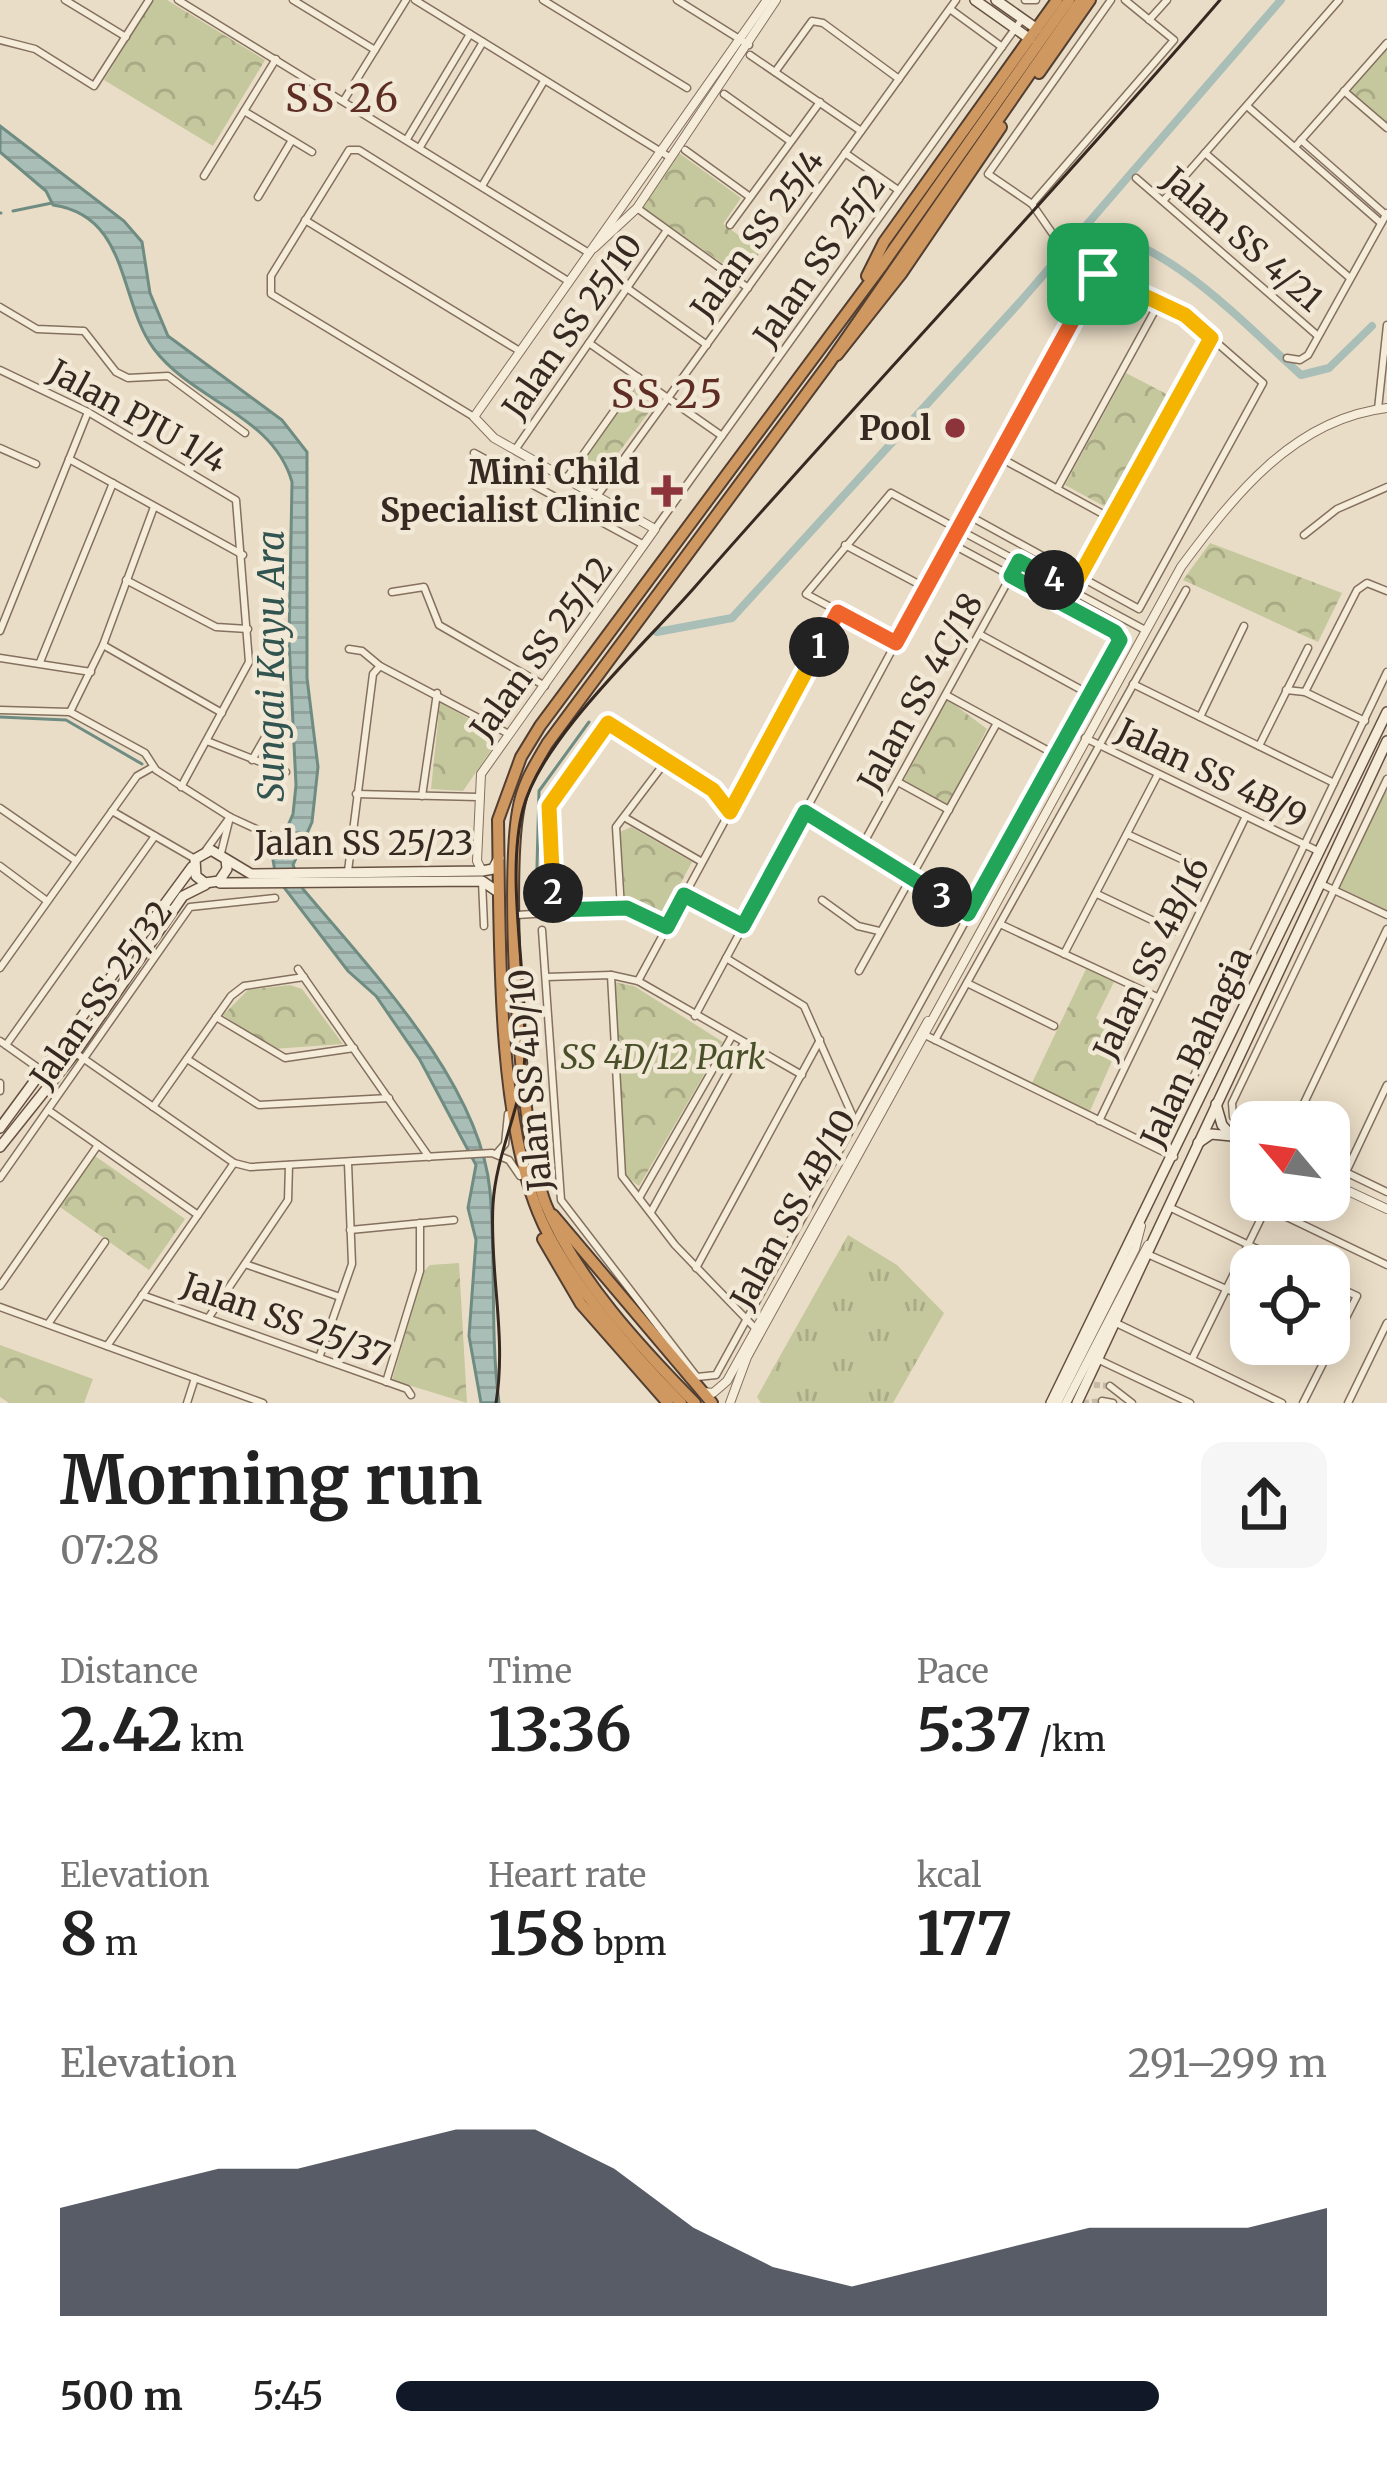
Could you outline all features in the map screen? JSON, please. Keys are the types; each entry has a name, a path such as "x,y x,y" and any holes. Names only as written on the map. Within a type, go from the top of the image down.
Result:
{"highway":[{"path":"860,290 884,242 1058,0"},
{"path":"681,1403 571,1254 550,1214 533,1158 514,843 524,784 830,362 1077,1"},
{"path":"668,1403 570,1288 533,1218 520,1176 508,1114 498,820 506,792 540,726 1077,1"},
{"path":"830,362 901,274 1077,1"},
{"path":"505,983 514,1110 537,1211 562,1258 695,1403"},
{"path":"550,1214 712,1403"}],"main road":[{"path":"976,0 1034,34"},
{"path":"996,0 1018,23"},
{"name":"Jalan Bahagia","path":"1059,1402 1387,712"},
{"name":"Jalan Bahagia","path":"1077,1403 1357,803 1382,764 1387,741"},
{"path":"1345,797 1357,803"},
{"path":"0,1128 45,1073 195,862 206,850 223,856 226,874 183,896 79,1056 0,1147"},
{"name":"Jalan SS 25/23","path":"223,856 239,870 260,878"},
{"name":"Jalan SS 25/23","path":"212,884 323,875 482,876 499,858"},
{"path":"195,862 196,875 212,884"},
{"name":"Jalan SS 25/23","path":"482,876 501,896"},
{"path":"1237,1025 1238,1040 1250,1030"},
{"path":"1222,1056 1234,1044 1238,1048 1235,1062"},
{"path":"1216,1102 1222,1125 1230,1134"},
{"path":"1195,1147 1211,1134 1230,1136"}],"street":[{"path":"65,0 126,37"},
{"path":"0,40 35,49 94,86 149,0"},
{"path":"178,0 591,251"},
{"path":"293,0 375,50"},
{"path":"344,100 411,0 667,156"},
{"path":"543,0 686,88"},
{"path":"677,0 862,131"},
{"path":"568,281 359,150 349,151 268,285 271,294 474,416 568,281 633,205 747,47 772,0"},
{"name":"Jalan SS 25/4","path":"597,496 956,0"},
{"path":"1025,0 1036,0"},
{"path":"966,514 1139,610 1264,383 1160,302 1068,256 1032,204 991,179 988,168 1111,0"},
{"path":"1032,204 1174,40 1125,0"},
{"path":"1149,20 1167,0"},
{"path":"1163,201 1339,0"},
{"path":"950,9 1002,47"},
{"path":"775,72 812,21 823,23 899,79"},
{"name":"Jalan SS 25/2","path":"655,529 1018,23"},
{"path":"407,139 470,34"},
{"path":"420,148 483,42"},
{"path":"1298,144 1387,43"},
{"path":"204,176 276,59"},
{"path":"482,186 545,80"},
{"path":"1344,91 1387,128"},
{"path":"724,94 791,141"},
{"path":"730,225 820,102"},
{"path":"1247,106 1385,217 1308,355 1300,360 1287,358"},
{"path":"244,111 312,152"},
{"path":"258,197 292,140"},
{"path":"685,150 750,197"},
{"path":"845,153 898,190"},
{"path":"1205,153 1350,278"},
{"name":"Jalan SS 4/21","path":"1136,178 1318,336"},
{"path":"633,205 748,288"},
{"path":"305,220 518,350"},
{"name":"Jalan SS 25/10","path":"515,450 667,230"},
{"path":"695,1016 1095,273"},
{"path":"627,288 707,345"},
{"path":"1057,489 1160,302"},
{"path":"0,308 37,329 84,332 116,372 128,378 168,376 244,433"},
{"path":"1382,408 1387,325"},
{"path":"1072,590 1211,338"},
{"path":"589,343 722,436"},
{"name":"Jalan PJU 1/4","path":"0,370 88,412 227,491 240,510 249,662 182,787"},
{"path":"566,478 638,377"},
{"name":"Jalan SS 4B/10","path":"687,1379 708,1394 720,1388 758,1329 1181,567 1253,476 1328,426 1382,408"},
{"path":"0,631 88,412"},
{"name":"Jalan SS 25/10","path":"474,416 480,428 515,450 655,529"},
{"path":"0,450 36,464"},
{"path":"474,453 644,545"},
{"path":"997,456 1112,519"},
{"path":"69,459 243,555"},
{"path":"40,662 113,483"},
{"path":"1304,536 1337,509 1387,487"},
{"path":"896,643 806,594 849,546 883,497 897,494 1145,630"},
{"path":"70,712 103,645 154,507"},
{"name":"Jalan SS 25/12","path":"482,876 481,774 655,529"},
{"path":"744,1322 1120,640 1115,632 950,543"},
{"path":"849,546 926,588"},
{"name":"Jalan SS 4C/18","path":"862,846 1019,561"},
{"path":"126,580 216,626 248,628"},
{"path":"1305,692 1357,590 1367,584 1387,591"},
{"path":"392,592 424,587 439,625 544,686"},
{"path":"935,1040 1186,590"},
{"path":"638,981 838,612"},
{"path":"1201,717 1244,626"},
{"path":"979,634 1089,694"},
{"path":"103,645 222,713"},
{"path":"1258,746 1308,648"},
{"path":"349,649 362,651 380,666 509,734"},
{"path":"0,658 91,672"},
{"path":"344,875 373,674 380,666"},
{"path":"1159,1149 1387,672"},
{"path":"1133,684 1334,783"},
{"path":"1286,690 1305,692 1365,721"},
{"path":"422,796 437,692"},
{"path":"946,695 1056,755"},
{"path":"0,710 70,712 145,753 153,767 230,818 269,836"},
{"path":"252,760 280,711"},
{"path":"551,911 549,806 605,721 713,790 730,812"},
{"path":"859,970 997,723"},
{"name":"Jalan SS 4B/9","path":"1085,738 1318,851"},
{"path":"206,741 286,772"},
{"path":"621,908 616,827 666,760"},
{"path":"0,968 137,776 153,767"},
{"path":"1064,953 1158,774"},
{"path":"1233,1101 1387,779"},
{"path":"898,782 949,810"},
{"path":"356,794 478,797"},
{"path":"0,808 75,860"},
{"path":"112,811 195,862"},
{"path":"805,812 968,914"},
{"name":"Jalan SS 4B/16","path":"1099,1121 1246,816"},
{"path":"624,817 702,862"},
{"path":"206,850 230,818"},
{"path":"223,856 230,818"},
{"path":"1127,833 1202,869"},
{"path":"45,1073 3,1043 154,836"},
{"path":"0,883 4,869 46,901"},
{"name":"Jalan SS 25/23","path":"482,876 484,926"},
{"path":"1319,883 1387,915"},
{"path":"1096,893 1174,931"},
{"path":"684,895 743,926"},
{"name":"Jalan SS 25/32","path":"0,1178 79,1056 190,907 275,898"},
{"path":"822,901 858,926 879,931"},
{"path":"517,915 621,908 667,927"},
{"path":"1000,924 1157,998"},
{"path":"1304,1101 1387,929"},
{"name":"Jalan SS 4D/10","path":"542,930 561,1200 697,1377 716,1375 744,1322"},
{"path":"726,958 798,1000 854,1119"},
{"path":"298,969 429,1157"},
{"path":"611,975 622,1176 696,1268 744,1322 758,1329"},
{"path":"546,977 611,975 638,981 802,1075"},
{"path":"153,1107 216,1017 244,986 304,977"},
{"path":"967,982 1054,1026"},
{"path":"216,1017 285,1058 354,1048"},
{"path":"922,1033 1174,1157"},
{"path":"640,1198 732,1036"},
{"path":"696,1268 820,1040"},
{"path":"651,1212 743,1043"},
{"path":"79,1056 234,1163 289,1165 495,1153 505,1144 508,1114"},
{"path":"187,1059 259,1105 389,1098"},
{"path":"1350,1164 1387,1085"},
{"path":"48,1110 198,1215"},
{"path":"0,1286 98,1145"},
{"path":"495,1153 520,1176"},
{"path":"319,1358 352,1264 348,1162"},
{"path":"107,1346 234,1163"},
{"path":"208,1318 288,1200 289,1165"},
{"path":"1350,1174 1387,1192"},
{"path":"1350,1192 1387,1209"},
{"path":"1166,1206 1248,1245 1259,1221"},
{"path":"350,1230 454,1220"},
{"path":"1303,1221 1387,1265"},
{"path":"386,1382 420,1271 420,1223"},
{"path":"48,1324 105,1242"},
{"path":"1059,1402 1147,1249 1230,1292"},
{"path":"245,1264 340,1297"},
{"path":"1192,1359 1230,1282"},
{"name":"Jalan SS 25/37","path":"142,1294 411,1395"},
{"path":"0,1307 263,1403"},
{"path":"1114,1322 1282,1403"},
{"path":"1348,1403 1387,1323"},
{"name":"Jalan SS 4B/10","path":"730,1403 733,1384 758,1329"},
{"path":"1097,1359 1190,1403"},
{"path":"1303,1403 1320,1365"},
{"path":"187,1403 195,1378"},
{"path":"1110,1386 1132,1403"},
{"path":"1102,1400 1113,1403"}],"green space":[{"path":"153,0 167,0 265,60 213,146 104,80"},
{"path":"1387,47 1387,125 1348,92"},
{"path":"679,153 741,198 723,224 761,251 742,277 642,207"},
{"path":"1126,373 1174,398 1113,511 1065,485"},
{"path":"634,389 653,395 655,404 595,484 586,486 573,476"},
{"path":"1210,543 1342,593 1318,642 1183,580"},
{"path":"947,699 987,729 947,806 903,782"},
{"path":"440,702 495,734 496,743 463,791 431,789"},
{"path":"1387,784 1387,910 1338,887"},
{"path":"631,827 692,862 662,918 625,899 620,832"},
{"path":"1086,969 1114,982 1096,1018 1120,1043 1090,1111 1032,1083"},
{"name":"SS 4D/12 Park","path":"613,982 634,986 723,1042 639,1186 624,1175"},
{"path":"290,985 302,989 343,1044 273,1049 223,1015 248,990"},
{"path":"95,1156 185,1219 149,1270 60,1207"},
{"path":"848,1235 897,1265 944,1313 893,1403 761,1403 757,1397"},
{"path":"459,1263 467,1403 392,1380 424,1271 430,1265"},
{"path":"0,1345 93,1379 84,1403 9,1403 0,1397"}],"water":[{"path":"0,126 124,221 142,242 150,293 168,336 282,420 307,452 307,678 318,767 312,822 293,865 303,889 389,991 444,1069 482,1150 490,1191 499,1403 481,1403 469,1336 476,1240 468,1208 476,1165 420,1060 376,996 348,971 276,877 273,860 293,814 296,785 289,641 292,482 268,440 170,367 154,349 109,243 78,212 53,205 46,191 0,152"}],"waterway":[{"path":"657,632 732,618 1020,302 1281,0"},
{"path":"13,211 52,203"},
{"path":"1083,229 1143,247 1172,265 1228,308 1301,375 1329,368 1372,326"},
{"path":"0,717 66,720 142,764"},
{"path":"536,904 539,791 589,722"}],"tunnel":[{"path":"1085,1384 1110,1386"},
{"path":"1083,1403 1102,1401"}],"tram line":[{"path":"496,1403 500,1353 493,1204 525,1054 516,866 523,809 533,782 596,694 1220,0"}],"place":[{"name":"Pool","path":"955,428"},
{"name":"Mini Child Specialist Clinic","path":"667,491"}],"district":[{"name":"SS 26","path":"343,98"},
{"name":"SS 25","path":"668,394"}],"route":[{"path":"1098,274 1185,315 1211,338 1072,590 1019,561 1011,576 1115,632 1120,640 968,914 805,812 743,926 684,895 667,927 627,908 554,910 549,806 608,723 713,790 730,812 838,612 896,643 1098,274"}],"water label":[{"name":"Sungai Kayu Ara","path":"271,666"}]}
